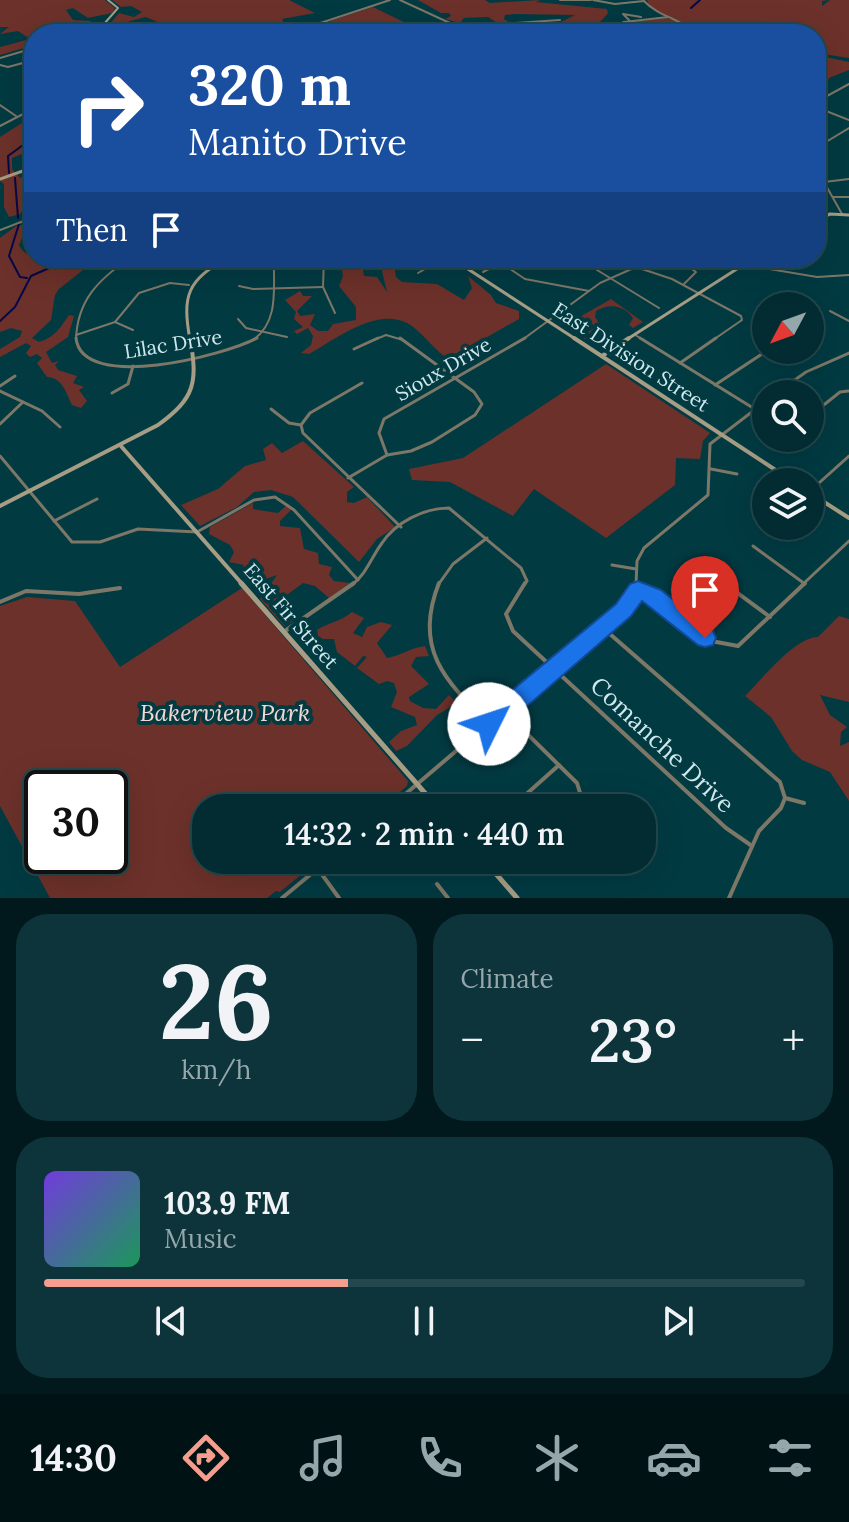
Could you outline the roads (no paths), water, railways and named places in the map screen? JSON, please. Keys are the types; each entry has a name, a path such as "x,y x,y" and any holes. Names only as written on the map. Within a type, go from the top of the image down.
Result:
{"street":[{"path":"106,24 118,8 108,0"},
{"path":"317,24 390,0"},
{"path":"400,0 452,24"},
{"path":"560,0 615,4 644,1 648,7 686,24"},
{"path":"630,21 623,14 644,18"},
{"path":"623,24 644,18 668,17"},
{"path":"496,24 560,20"},
{"path":"0,58 24,51"},
{"path":"0,65 8,67 24,63"},
{"path":"826,98 849,84"},
{"path":"843,87 849,89"},
{"path":"0,105 16,116"},
{"path":"826,109 849,120"},
{"path":"0,126 24,113"},
{"path":"826,142 849,128"},
{"path":"0,180 24,172"},
{"path":"826,182 849,179"},
{"path":"826,185 842,214"},
{"path":"833,197 849,197"},
{"path":"826,217 849,215"},
{"path":"0,230 24,221"},
{"path":"117,268 89,290 78,318 76,335 115,322 139,293 170,283 189,285"},
{"path":"0,506 168,418 187,399 194,385 194,356 185,298 189,285 206,268"},
{"path":"264,332 270,318 273,268"},
{"path":"324,268 323,287 335,313"},
{"path":"418,273 427,268"},
{"name":"East Division Street","path":"466,268 772,468"},
{"path":"483,272 491,268"},
{"path":"508,268 525,279 589,291"},
{"path":"596,268 659,308"},
{"name":"Sioux Drive","path":"387,455 378,435 384,419 549,322 589,291 635,268"},
{"name":"Sioux Drive","path":"644,268 684,284 741,316 742,320 680,363"},
{"path":"684,284 696,272 690,268"},
{"path":"601,356 738,268"},
{"path":"766,268 817,277 849,275"},
{"path":"239,286 272,289 323,287"},
{"path":"649,302 653,299"},
{"path":"830,311 849,321"},
{"path":"238,319 246,328 287,337"},
{"path":"115,322 133,330"},
{"name":"Lilac Drive","path":"76,335 80,352 93,362 116,367 245,345 264,332"},
{"path":"635,335 752,407"},
{"path":"348,478 387,455 411,451 432,442 475,415 482,404 474,392 397,336 380,337 354,349"},
{"path":"795,380 849,353"},
{"path":"715,385 752,361"},
{"path":"112,393 132,380 133,366"},
{"path":"15,376 0,388 54,418 60,427"},
{"path":"301,425 310,413 362,383"},
{"path":"824,405 840,392 848,391"},
{"path":"0,424 23,402"},
{"path":"36,408 42,402"},
{"path":"271,409 289,423 301,425"},
{"path":"405,794 629,604 638,590 636,569 642,551 708,495 712,484 708,453 710,444 752,411"},
{"path":"301,425 306,439 401,527"},
{"name":"East Fir Street","path":"120,445 426,794"},
{"path":"0,456 72,542 100,542 138,529 197,532 254,500 275,497 294,510 358,580"},
{"path":"824,479 849,456"},
{"path":"711,469 737,474"},
{"path":"54,521 97,499"},
{"path":"824,501 849,518"},
{"name":"Comanche Drive","path":"283,632 358,580 369,568 381,542 401,527 432,508 443,507 455,512 521,568 527,581 506,614 513,631 726,828 752,846"},
{"path":"487,538 443,574 426,621 426,634 427,643 449,683 489,724"},
{"path":"638,590 653,596 705,638 729,647 747,640 849,541"},
{"path":"753,546 805,584"},
{"path":"612,565 636,569"},
{"path":"718,579 770,617"},
{"path":"0,602 26,591 79,594 120,588"},
{"path":"603,628 780,782 785,798 781,808 759,831 729,898"},
{"path":"504,711 577,783 580,794"},
{"path":"526,794 559,765"},
{"path":"785,798 804,803"},
{"path":"282,898 312,874"},
{"path":"322,874 339,898"},
{"path":"496,874 517,898"},
{"path":"437,884 448,898"}],"waterway":[{"path":"691,8 700,0"},
{"path":"9,173 8,156 24,144"},
{"path":"15,178 18,218"},
{"path":"19,224 9,256 20,277 27,278"},
{"path":"0,321 15,307 31,276 49,268"}],"park label":[{"name":"Bakerview Park","path":"225,713"}]}
